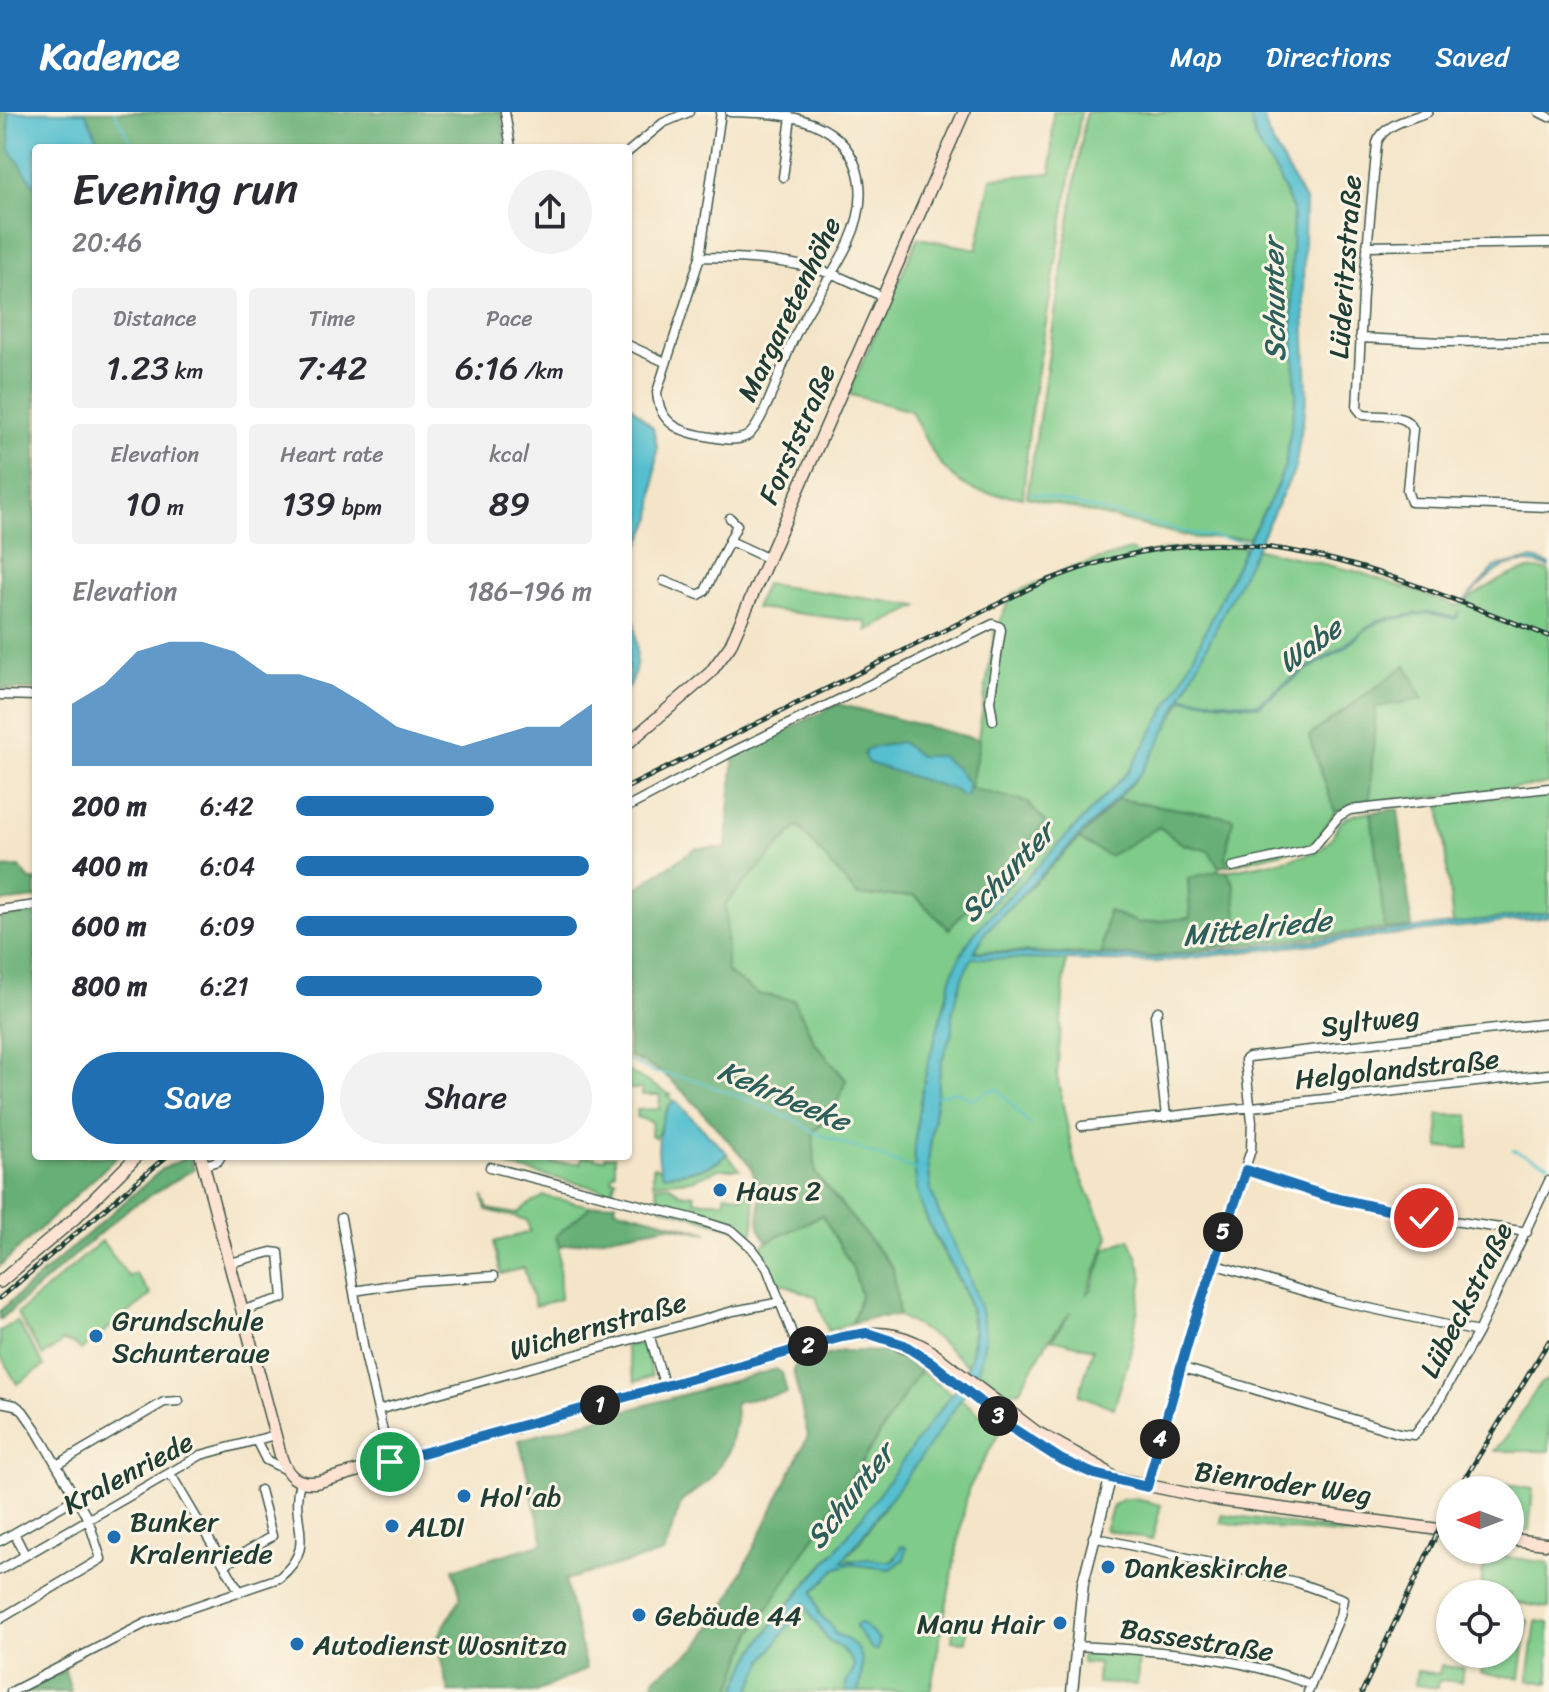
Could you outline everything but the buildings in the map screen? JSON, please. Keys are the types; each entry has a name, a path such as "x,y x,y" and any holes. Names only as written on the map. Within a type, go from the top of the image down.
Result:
{"main road":[{"name":"Forststraße","path":"632,739 720,661 730,646 964,112"},
{"path":"0,1282 74,1219 133,1160"},
{"path":"202,1161 275,1435 286,1470 300,1482"},
{"name":"Bienroder Weg","path":"300,1482 318,1482 842,1337 867,1333 904,1345 943,1366 986,1400 1012,1428 1060,1459 1094,1474 1147,1487 1273,1508 1436,1529"},
{"path":"1524,1541 1549,1544"}],"street":[{"path":"505,112 510,144"},
{"path":"632,149 663,123 689,112"},
{"name":"Margaretenhöhe","path":"721,112 700,257 658,384 657,400 669,423 685,432 730,440 749,435 759,423 795,334 832,274 857,221 862,196 859,174 848,150 836,137 818,126 791,117 730,112"},
{"name":"Lüderitzstraße","path":"1428,112 1387,129 1379,136 1377,143 1360,338 1359,412 1403,418 1411,424 1407,490 1411,502 1549,507"},
{"path":"1539,112 1549,117"},
{"path":"783,177 791,117"},
{"path":"1367,246 1549,243"},
{"path":"700,257 751,258 798,265 832,274 884,297"},
{"path":"1360,338 1549,341"},
{"path":"632,347 665,362"},
{"path":"664,581 699,595 710,585 737,525 730,518"},
{"path":"730,541 769,559"},
{"path":"632,805 983,626 993,624 1000,627 990,701 993,720"},
{"path":"0,695 32,696"},
{"path":"1232,867 1316,847 1339,816 1350,810 1549,788"},
{"path":"0,910 32,906"},
{"path":"1158,1011 1155,1015 1166,1117"},
{"name":"Syltweg","path":"1250,1107 1244,1063 1246,1058 1549,1023"},
{"name":"Helgolandstraße","path":"1082,1126 1549,1074"},
{"path":"1147,1487 1180,1367 1246,1170 1252,1143 1250,1107"},
{"path":"490,1167 733,1231 761,1258 774,1281 798,1349"},
{"path":"1246,1170 1326,1196 1393,1212 1527,1232"},
{"name":"Lübeckstraße","path":"1180,1367 1414,1435 1435,1408 1478,1332 1549,1181"},
{"path":"341,1218 364,1350 390,1462"},
{"path":"230,1263 271,1252 279,1253 283,1298 243,1310"},
{"path":"1213,1264 1337,1301 1478,1332"},
{"path":"354,1291 417,1281 494,1276"},
{"name":"Wichernstraße","path":"378,1410 740,1309 781,1302"},
{"path":"649,1334 665,1387"},
{"path":"57,1465 164,1402 179,1401"},
{"path":"0,1402 15,1405 23,1411 88,1519 101,1559 0,1619"},
{"name":"Kralenriede","path":"0,1570 201,1455 275,1435"},
{"path":"256,1440 266,1460 286,1470"},
{"path":"170,1473 240,1592"},
{"path":"1072,1692 1083,1583 1111,1476"},
{"path":"11,1692 146,1623 279,1578 296,1561 301,1548 297,1497 300,1482"},
{"path":"224,1565 272,1536 260,1490"},
{"name":"Kralenriede","path":"0,1541 76,1498"},
{"path":"15,1535 25,1555"},
{"path":"1093,1537 1296,1582 1343,1599 1340,1616 1310,1688"},
{"name":"Bassestraße","path":"1075,1646 1196,1657 1266,1670 1310,1688"}],"green space":[{"path":"0,112 8,112 10,149 32,182 32,690 0,689"},
{"path":"85,112 501,112 505,144 100,144"},
{"path":"1053,112 1081,112 1030,418 1023,497 990,494 961,483 942,466 911,411 848,394 918,238 977,249 991,178 1051,173"},
{"path":"1086,112 1249,112 1257,143 1277,174 1293,210 1291,285 1296,395 1285,466 1249,538 1194,538 1027,497"},
{"path":"1246,546 1180,685 1130,770 982,924 963,952 951,980 920,1102 916,1128 916,1177 928,1222 966,1298 972,1341 968,1366 935,1337 899,1316 893,1268 815,1173 813,1132 833,1113 846,1080 815,1043 794,1000 758,994 727,972 725,903 798,826 858,896 915,896 949,929 979,791 970,788 995,631 1012,594 1068,569 1130,550 1139,555 1171,549"},
{"path":"1254,548 1358,572 1458,606 1513,574 1537,569 1549,571 1549,784 1369,804 1376,707 1406,666 1309,736 1335,812 1314,844 1227,866 1233,818 1117,799 1141,773 1183,699 1259,706 1305,671 1344,649 1379,621 1422,614 1378,620 1257,704 1181,698"},
{"path":"765,584 919,606 867,631 867,622 755,608"},
{"path":"1406,665 1423,699 1376,707 1369,804 1350,806 1335,812 1309,736"},
{"path":"838,704 980,740 970,788 1027,802 1046,823 949,929 915,896 858,896 798,826 726,903 727,972 758,994 794,1000 815,1043 846,1080 833,1113 813,1132 815,1173 893,1268 899,1316 875,1317 852,1323 861,1295 853,1269 822,1215 767,1242 759,1228 760,1198 751,1166 663,1073 632,1058 632,891 696,848 726,848 734,756","holes":["901,742 919,756 941,756 962,796 955,790 869,763 867,749"]},
{"path":"1549,792 1549,913 1453,924 1440,804"},
{"path":"1117,799 1233,818 1227,866 1219,867 1209,851 1183,844 1159,827 1109,856 1079,839"},
{"path":"1398,809 1412,928 1385,929 1371,812"},
{"path":"1371,812 1385,929 1178,952 1228,946 1234,884 1227,871 1312,853 1327,844 1342,821"},
{"path":"1159,827 1183,844 1210,851 1219,867 1219,871 1188,879 1191,918 1139,923 1108,911 1101,954 975,951 986,931 1079,839 1109,855"},
{"path":"19,867 32,880 32,898 0,902 0,868"},
{"path":"1227,871 1234,884 1238,927 1227,932 1229,946 1155,957 1101,954 1108,911 1139,923 1190,918 1188,878"},
{"path":"32,913 32,1160 114,1160 0,1266 0,917"},
{"path":"972,957 1066,959 1057,1076 1075,1164 1109,1237 1087,1293 1091,1290 1106,1249 1129,1239 1143,1277 1130,1355 1114,1408 1079,1395 1093,1349 1052,1339 1072,1311 1049,1339 1019,1391 997,1393 976,1377 985,1339 984,1324 967,1271 938,1211 931,1190 928,1161 941,1063 952,1032 952,1014 962,977"},
{"path":"632,1073 671,1095 668,1096 674,1101 669,1105 656,1138 651,1135 652,1122 636,1117 637,1110 659,1109 660,1095 642,1095 642,1089 632,1089"},
{"path":"1438,1115 1469,1115 1469,1148 1439,1148"},
{"path":"727,1154 739,1169 719,1169 692,1180 653,1183 653,1166 660,1168 663,1175 698,1170"},
{"path":"181,1160 191,1160 194,1169 128,1209 0,1320 0,1311 162,1169"},
{"path":"512,1160 531,1164 533,1160 581,1163 582,1160 615,1160 612,1179 616,1179 612,1192 507,1166"},
{"path":"669,1185 680,1193 694,1195 695,1201 725,1201 725,1194 744,1197 744,1189 752,1188 754,1222 749,1241 734,1228 661,1207 655,1186"},
{"path":"483,1196 488,1209 517,1214 544,1196 591,1206 556,1236 560,1299 535,1306 524,1268 501,1274 494,1242 530,1232 527,1220 486,1210"},
{"path":"616,1202 615,1208 708,1233 669,1226 559,1246 556,1236 591,1206"},
{"path":"822,1215 853,1269 861,1295 852,1323 828,1331 816,1297 778,1282 758,1249"},
{"path":"102,1241 129,1277 135,1273 151,1295 81,1350 63,1341 43,1356 17,1314"},
{"path":"17,1321 44,1366 17,1384 0,1355 0,1331"},
{"path":"625,1346 644,1346 652,1376 635,1382"},
{"path":"842,1351 891,1352 920,1371 752,1633 730,1692 651,1692 655,1677 696,1648 726,1605 808,1436 793,1370 796,1364"},
{"path":"776,1369 782,1373 787,1393 735,1402 736,1420 728,1452 710,1480 682,1501 664,1553 565,1580 586,1669 536,1692 449,1692 436,1640 461,1597 453,1569 544,1543 519,1440"},
{"path":"920,1371 951,1394 878,1499 775,1620 743,1672 735,1692 730,1692 752,1633"},
{"path":"1549,1379 1549,1451 1494,1451 1540,1384"},
{"path":"961,1399 1000,1431 968,1490 930,1692 858,1692 862,1664 858,1650 835,1634 831,1625 820,1616 813,1592 835,1569 849,1564 891,1569 904,1559 899,1553 891,1562 849,1560 840,1563 858,1544"},
{"path":"1524,1488 1533,1489 1529,1531 1524,1530"},
{"path":"1123,1499 1161,1505 1152,1540 1105,1530 1113,1506"},
{"path":"1222,1514 1355,1533 1355,1536 1221,1523"},
{"path":"1524,1559 1549,1563 1549,1608 1524,1604 1524,1580 1482,1580 1484,1564 1524,1564"},
{"path":"805,1602 828,1641 853,1662 846,1692 749,1692 764,1660"},
{"path":"954,1619 968,1621 966,1642 952,1641"},
{"path":"1524,1619 1528,1620 1524,1649"},
{"path":"1536,1621 1549,1623 1549,1683 1528,1680"},
{"path":"1088,1652 1139,1655 1137,1685 1097,1683 1098,1664 1082,1663 1082,1656"},
{"path":"1440,1668 1463,1668 1461,1682 1439,1680 1438,1688 1415,1685 1417,1671 1439,1674"},
{"path":"1482,1668 1521,1668 1520,1678 1481,1673"},
{"path":"65,1670 71,1692 24,1692"}],"water":[{"path":"8,112 85,112 100,144 32,144 32,182 10,149"},
{"path":"1249,112 1262,112 1269,136 1305,201 1303,282 1307,395 1295,469 1182,697 1257,704 1300,672 1341,648 1378,620 1429,612 1456,618 1459,612 1456,619 1428,613 1380,621 1344,649 1304,671 1259,706 1180,701 1141,773 986,931 974,952 1155,958 1549,913 1549,917 1156,962 972,958 962,977 952,1014 952,1032 941,1063 928,1161 931,1190 938,1211 967,1271 981,1310 985,1338 976,1377 917,1463 842,1562 868,1559 891,1562 901,1546 906,1547 904,1559 891,1569 849,1564 835,1569 813,1592 820,1616 831,1625 835,1634 858,1650 862,1672 858,1692 846,1692 853,1662 828,1641 805,1603 764,1660 749,1692 735,1692 765,1635 870,1507 954,1390 969,1362 974,1331 971,1312 965,1293 920,1201 915,1156 924,1080 957,964 982,924 1130,770 1180,685 1285,466 1296,395 1291,285 1293,210 1277,174 1257,143"},
{"path":"632,407 653,428 657,446 652,518 632,561"},
{"path":"1533,559 1549,564 1549,567 1522,563 1501,568 1465,600 1495,567"},
{"path":"632,608 637,646 632,681"},
{"path":"901,742 919,756 941,756 958,770 968,784 967,795 961,796 955,790 868,763 864,755 867,749"},
{"name":"Schunter","path":"1007,868 1017,877 987,908 978,900"},
{"path":"675,1101 727,1153 707,1166 663,1175 659,1136 669,1107"},
{"path":"861,1623 879,1639 878,1650 872,1649 856,1628"}],"waterway":[{"name":"Kehrbeeke","path":"114,112 132,144"},
{"path":"1031,493 1193,534 1248,542"},
{"name":"Kehrbeeke","path":"632,1062 653,1072 692,1079 743,1098 797,1121 813,1132 917,1170"},
{"path":"937,1096 956,1091 973,1100 987,1091 998,1089 1030,1125"},
{"path":"1513,1150 1549,1164"}],"railway":[{"path":"632,785 1032,587 1105,561 1172,547 1234,545 1295,552 1355,566 1549,636"},
{"path":"0,1298 162,1160"},
{"path":"1467,1476 1549,1341"},
{"path":"1362,1692 1436,1536"}],"place":[{"name":"Haus 2","path":"720,1190"},
{"name":"Grundschule Schunteraue","path":"96,1336"},
{"name":"Hol'ab","path":"464,1496"},
{"name":"ALDI","path":"392,1526"},
{"name":"Bunker Kralenriede","path":"114,1537"},
{"name":"Dankeskirche","path":"1108,1567"},
{"name":"Gebäude 44","path":"639,1615"},
{"name":"Manu Hair","path":"1060,1623"},
{"name":"Autodienst Wosnitza","path":"297,1644"}],"route":[{"path":"390,1462 842,1337 867,1333 915,1351 1012,1428 1060,1459 1094,1474 1147,1487 1191,1331 1246,1170 1326,1196 1424,1218"}],"water label":[{"name":"Wabe","path":"1310,645"},
{"name":"Mittelriede","path":"1257,928"}]}
